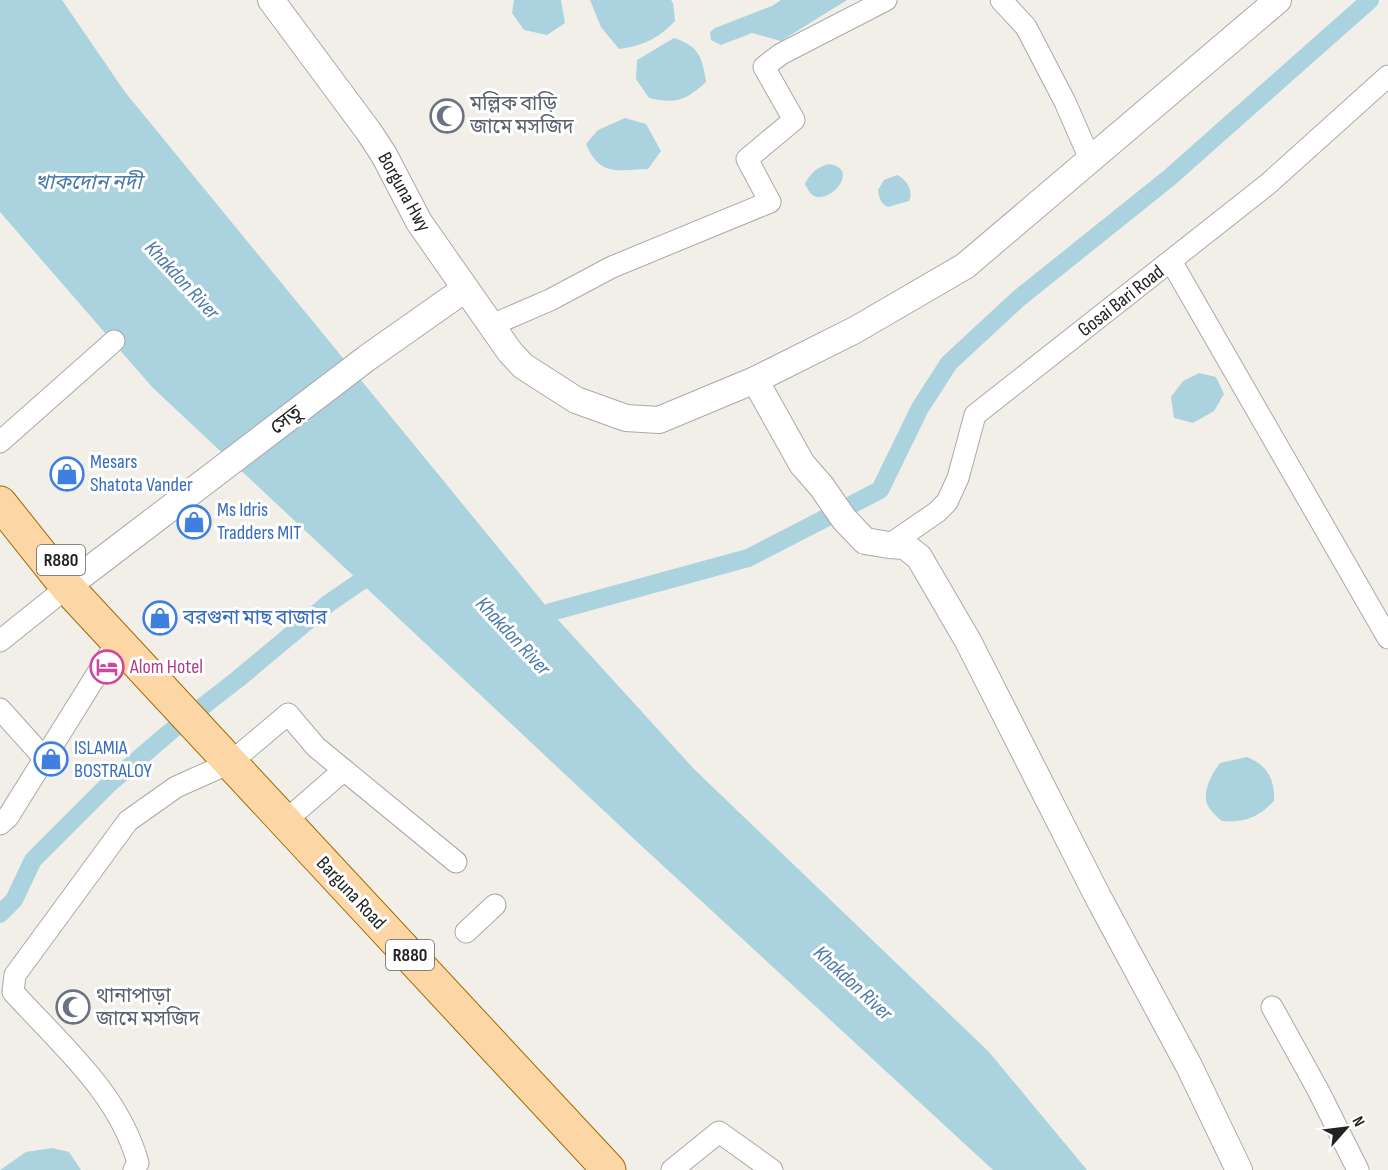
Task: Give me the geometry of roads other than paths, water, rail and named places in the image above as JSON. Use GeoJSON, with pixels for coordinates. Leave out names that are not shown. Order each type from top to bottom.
{"type":"FeatureCollection","features":[{"type":"Feature","properties":{"kind":"main road","name":"Barguna Road"},"geometry":{"type":"LineString","coordinates":[[0,482],[117,642],[609,1170]]}},
{"type":"Feature","properties":{"kind":"main road","name":"Barguna Road"},"geometry":{"type":"LineString","coordinates":[[0,503],[72,583]]}},
{"type":"Feature","properties":{"kind":"street","name":"Borguna Hwy"},"geometry":{"type":"LineString","coordinates":[[271,0],[369,132],[384,155],[419,222],[510,352],[523,366],[576,400],[626,418],[659,420],[755,380],[855,330],[965,266],[1278,0]]}},
{"type":"Feature","properties":{"kind":"street"},"geometry":{"type":"LineString","coordinates":[[492,326],[550,300],[612,267],[770,202],[747,159],[794,120],[764,67],[781,54],[886,0]]}},
{"type":"Feature","properties":{"kind":"street"},"geometry":{"type":"LineString","coordinates":[[1001,0],[1026,27],[1065,102],[1090,159]]}},
{"type":"Feature","properties":{"kind":"street","name":"Gosai Bari Road"},"geometry":{"type":"LineString","coordinates":[[889,545],[937,512],[947,502],[958,478],[975,416],[1268,184],[1388,76]]}},
{"type":"Feature","properties":{"kind":"street"},"geometry":{"type":"LineString","coordinates":[[1172,261],[1388,638]]}},
{"type":"Feature","properties":{"kind":"street","name":"সেতু"},"geometry":{"type":"LineString","coordinates":[[72,583],[367,358],[465,289]]}},
{"type":"Feature","properties":{"kind":"street"},"geometry":{"type":"LineString","coordinates":[[0,442],[114,340]]}},
{"type":"Feature","properties":{"kind":"street"},"geometry":{"type":"LineString","coordinates":[[755,380],[802,464],[822,487],[844,519],[865,540],[904,546],[919,556],[968,641],[1098,897],[1189,1066],[1239,1170]]}},
{"type":"Feature","properties":{"kind":"street"},"geometry":{"type":"LineString","coordinates":[[0,641],[72,583]]}},
{"type":"Feature","properties":{"kind":"street"},"geometry":{"type":"LineString","coordinates":[[0,824],[8,817],[117,642]]}},
{"type":"Feature","properties":{"kind":"street"},"geometry":{"type":"LineString","coordinates":[[0,709],[45,759]]}},
{"type":"Feature","properties":{"kind":"street"},"geometry":{"type":"LineString","coordinates":[[134,1170],[138,1163],[132,1140],[118,1113],[98,1084],[13,992],[7,969],[44,933],[128,821],[220,752],[288,714],[316,747],[456,862]]}},
{"type":"Feature","properties":{"kind":"street"},"geometry":{"type":"LineString","coordinates":[[284,822],[344,770]]}},
{"type":"Feature","properties":{"kind":"street"},"geometry":{"type":"LineString","coordinates":[[466,933],[495,905]]}},
{"type":"Feature","properties":{"kind":"street"},"geometry":{"type":"LineString","coordinates":[[1272,1007],[1318,1090],[1358,1170]]}},
{"type":"Feature","properties":{"kind":"street"},"geometry":{"type":"LineString","coordinates":[[672,1170],[718,1132],[772,1170]]}},
{"type":"Feature","properties":{"kind":"water","name":"খাকদোন নদী"},"geometry":{"type":"Polygon","coordinates":[[[0,0],[62,0],[125,92],[551,612],[694,769],[989,1052],[1087,1170],[993,1170],[634,839],[152,387],[0,212],[0,0]]]}},
{"type":"Feature","properties":{"kind":"water"},"geometry":{"type":"Polygon","coordinates":[[[514,0],[561,0],[565,23],[547,35],[524,30],[512,13],[514,0]]]}},
{"type":"Feature","properties":{"kind":"water"},"geometry":{"type":"Polygon","coordinates":[[[590,0],[671,0],[675,21],[650,40],[619,49],[601,27],[590,0]]]}},
{"type":"Feature","properties":{"kind":"water"},"geometry":{"type":"Polygon","coordinates":[[[781,0],[847,0],[781,41],[752,33],[721,45],[711,40],[710,32],[715,28],[772,6],[781,0]]]}},
{"type":"Feature","properties":{"kind":"water"},"geometry":{"type":"Polygon","coordinates":[[[674,38],[689,45],[698,54],[706,82],[686,97],[673,101],[649,98],[636,79],[637,60],[674,38]]]}},
{"type":"Feature","properties":{"kind":"water"},"geometry":{"type":"Polygon","coordinates":[[[625,118],[646,124],[661,151],[648,169],[618,170],[604,167],[591,155],[586,144],[598,130],[625,118]]]}},
{"type":"Feature","properties":{"kind":"water"},"geometry":{"type":"Polygon","coordinates":[[[829,164],[838,167],[842,172],[843,178],[840,185],[828,195],[814,196],[805,184],[814,171],[829,164]]]}},
{"type":"Feature","properties":{"kind":"water"},"geometry":{"type":"Polygon","coordinates":[[[897,175],[908,186],[909,201],[888,207],[880,200],[878,190],[884,180],[897,175]]]}},
{"type":"Feature","properties":{"kind":"water"},"geometry":{"type":"Polygon","coordinates":[[[1199,373],[1216,377],[1224,394],[1214,411],[1193,423],[1174,418],[1171,397],[1183,381],[1199,373]]]}},
{"type":"Feature","properties":{"kind":"water"},"geometry":{"type":"Polygon","coordinates":[[[1247,757],[1265,769],[1273,786],[1274,801],[1262,812],[1250,818],[1222,821],[1214,814],[1206,801],[1208,783],[1220,763],[1247,757]]]}},
{"type":"Feature","properties":{"kind":"water"},"geometry":{"type":"Polygon","coordinates":[[[52,1148],[69,1152],[81,1170],[0,1170],[26,1152],[52,1148]]]}},
{"type":"Feature","properties":{"kind":"waterway"},"geometry":{"type":"LineString","coordinates":[[551,612],[748,558],[880,490],[920,408],[949,363],[1018,299],[1169,178],[1370,0]]}},
{"type":"Feature","properties":{"kind":"waterway"},"geometry":{"type":"LineString","coordinates":[[0,914],[14,900],[33,860],[109,784],[329,603],[379,569]]}},
{"type":"Feature","properties":{"kind":"place","name":"মল্লিক বাড়ি জামে মসজিদ"},"geometry":{"type":"Point","coordinates":[447,116]}},
{"type":"Feature","properties":{"kind":"place","name":"Mesars Shatota Vander"},"geometry":{"type":"Point","coordinates":[67,474]}},
{"type":"Feature","properties":{"kind":"place","name":"Ms Idris Tradders MIT"},"geometry":{"type":"Point","coordinates":[194,522]}},
{"type":"Feature","properties":{"kind":"place","name":"বরগুনা মাছ বাজার"},"geometry":{"type":"Point","coordinates":[160,618]}},
{"type":"Feature","properties":{"kind":"place","name":"Alom Hotel"},"geometry":{"type":"Point","coordinates":[107,667]}},
{"type":"Feature","properties":{"kind":"place","name":"ISLAMIA BOSTRALOY"},"geometry":{"type":"Point","coordinates":[51,759]}},
{"type":"Feature","properties":{"kind":"place","name":"থানাপাড়া জামে মসজিদ"},"geometry":{"type":"Point","coordinates":[73,1007]}},
{"type":"Feature","properties":{"kind":"water label","name":"Khakdon River"},"geometry":{"type":"Point","coordinates":[182,280]}},
{"type":"Feature","properties":{"kind":"water label","name":"Khakdon River"},"geometry":{"type":"Point","coordinates":[513,636]}},
{"type":"Feature","properties":{"kind":"water label","name":"Khakdon River"},"geometry":{"type":"Point","coordinates":[853,983]}}]}
